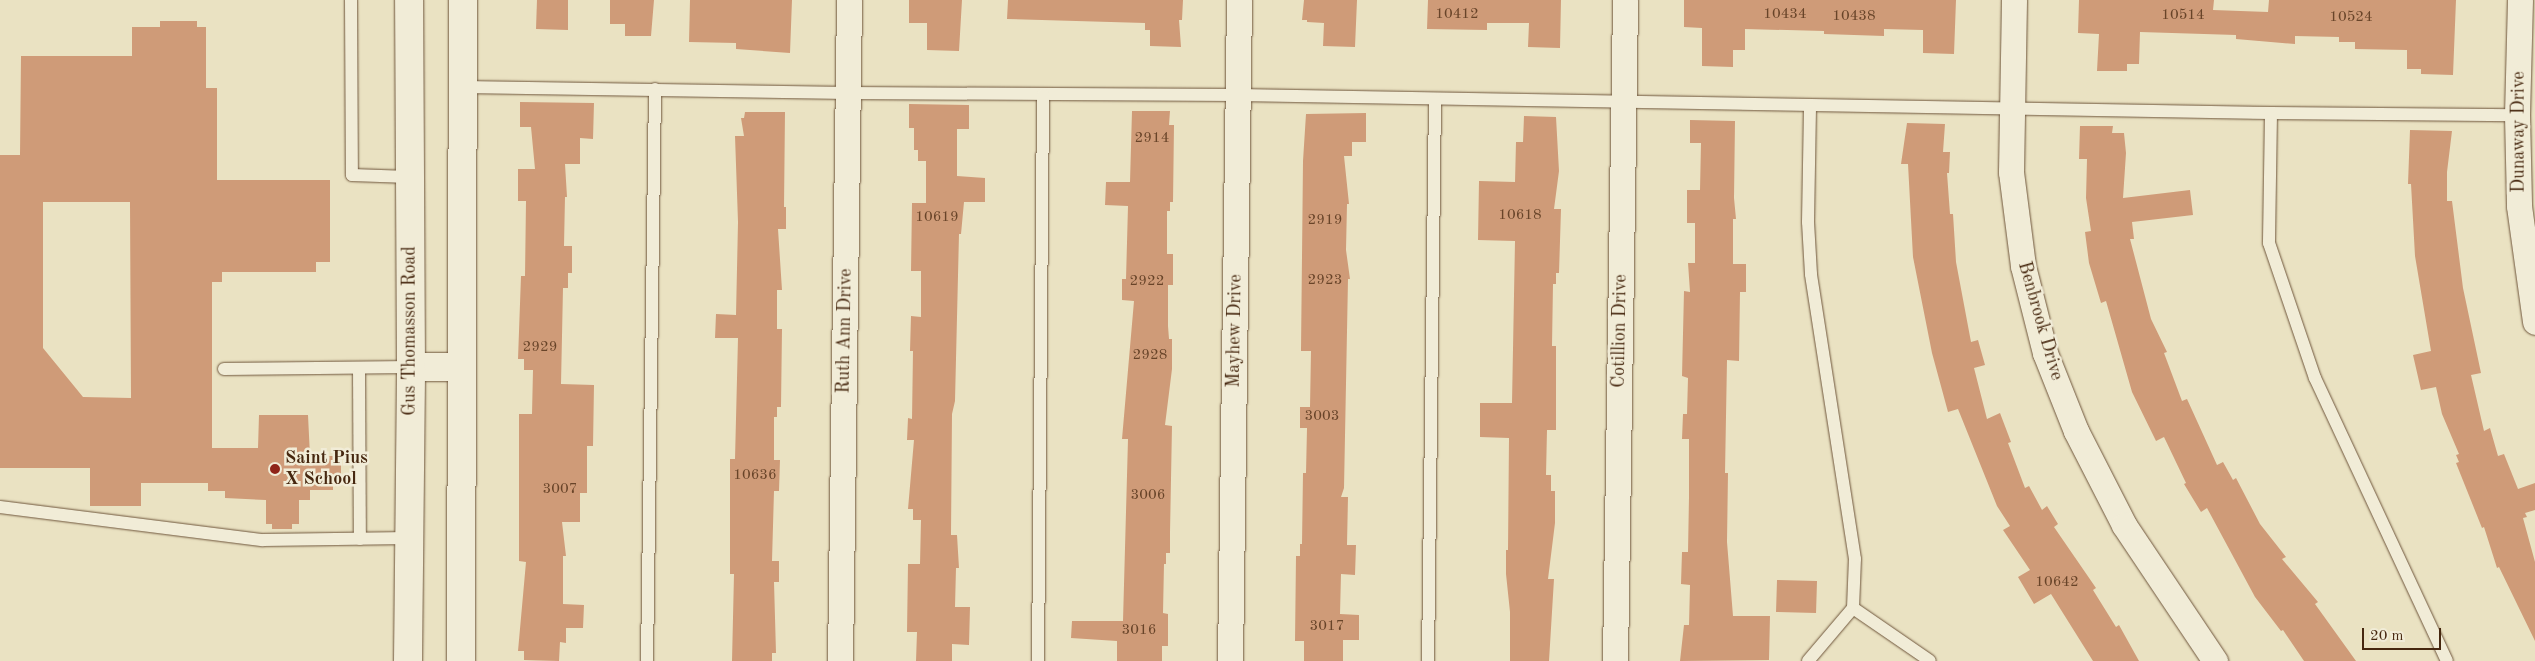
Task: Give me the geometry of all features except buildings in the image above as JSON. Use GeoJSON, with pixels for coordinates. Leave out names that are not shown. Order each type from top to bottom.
{"type":"FeatureCollection","features":[{"type":"Feature","properties":{"kind":"main road","name":"Gus Thomasson Road"},"geometry":{"type":"LineString","coordinates":[[408,661],[411,367],[409,0]]}},
{"type":"Feature","properties":{"kind":"main road"},"geometry":{"type":"LineString","coordinates":[[461,661],[463,0]]}},
{"type":"Feature","properties":{"kind":"main road"},"geometry":{"type":"LineString","coordinates":[[411,367],[462,367]]}},
{"type":"Feature","properties":{"kind":"street","name":"Ruth Ann Drive"},"geometry":{"type":"LineString","coordinates":[[840,661],[849,0]]}},
{"type":"Feature","properties":{"kind":"street","name":"Mayhew Drive"},"geometry":{"type":"LineString","coordinates":[[1230,661],[1239,0]]}},
{"type":"Feature","properties":{"kind":"street","name":"Cotillion Drive"},"geometry":{"type":"LineString","coordinates":[[1615,661],[1624,0]]}},
{"type":"Feature","properties":{"kind":"street","name":"Benbrook Drive"},"geometry":{"type":"LineString","coordinates":[[2014,0],[2011,172],[2023,266],[2045,353],[2076,431],[2124,525],[2215,661]]}},
{"type":"Feature","properties":{"kind":"street","name":"Dunaway Drive"},"geometry":{"type":"LineString","coordinates":[[2520,0],[2517,115],[2519,206],[2535,322]]}},
{"type":"Feature","properties":{"kind":"lane"},"geometry":{"type":"LineString","coordinates":[[351,0],[352,175],[409,177]]}},
{"type":"Feature","properties":{"kind":"lane"},"geometry":{"type":"LineString","coordinates":[[463,86],[848,93],[1238,95],[2271,114],[2517,115]]}},
{"type":"Feature","properties":{"kind":"lane"},"geometry":{"type":"LineString","coordinates":[[647,661],[655,90]]}},
{"type":"Feature","properties":{"kind":"lane"},"geometry":{"type":"LineString","coordinates":[[1038,661],[1043,95]]}},
{"type":"Feature","properties":{"kind":"lane"},"geometry":{"type":"LineString","coordinates":[[1428,661],[1435,99]]}},
{"type":"Feature","properties":{"kind":"lane"},"geometry":{"type":"LineString","coordinates":[[1808,661],[1853,608],[1855,559],[1852,529],[1811,274],[1808,222],[1810,106]]}},
{"type":"Feature","properties":{"kind":"lane"},"geometry":{"type":"LineString","coordinates":[[2271,114],[2269,243],[2315,378],[2446,661]]}},
{"type":"Feature","properties":{"kind":"lane"},"geometry":{"type":"LineString","coordinates":[[224,369],[411,367]]}},
{"type":"Feature","properties":{"kind":"lane"},"geometry":{"type":"LineString","coordinates":[[359,368],[360,539]]}},
{"type":"Feature","properties":{"kind":"lane"},"geometry":{"type":"LineString","coordinates":[[0,507],[263,540],[409,538]]}},
{"type":"Feature","properties":{"kind":"lane"},"geometry":{"type":"LineString","coordinates":[[1853,608],[1930,661]]}},
{"type":"Feature","properties":{"kind":"place","name":"Saint Pius X School"},"geometry":{"type":"Point","coordinates":[275,469]}}]}
